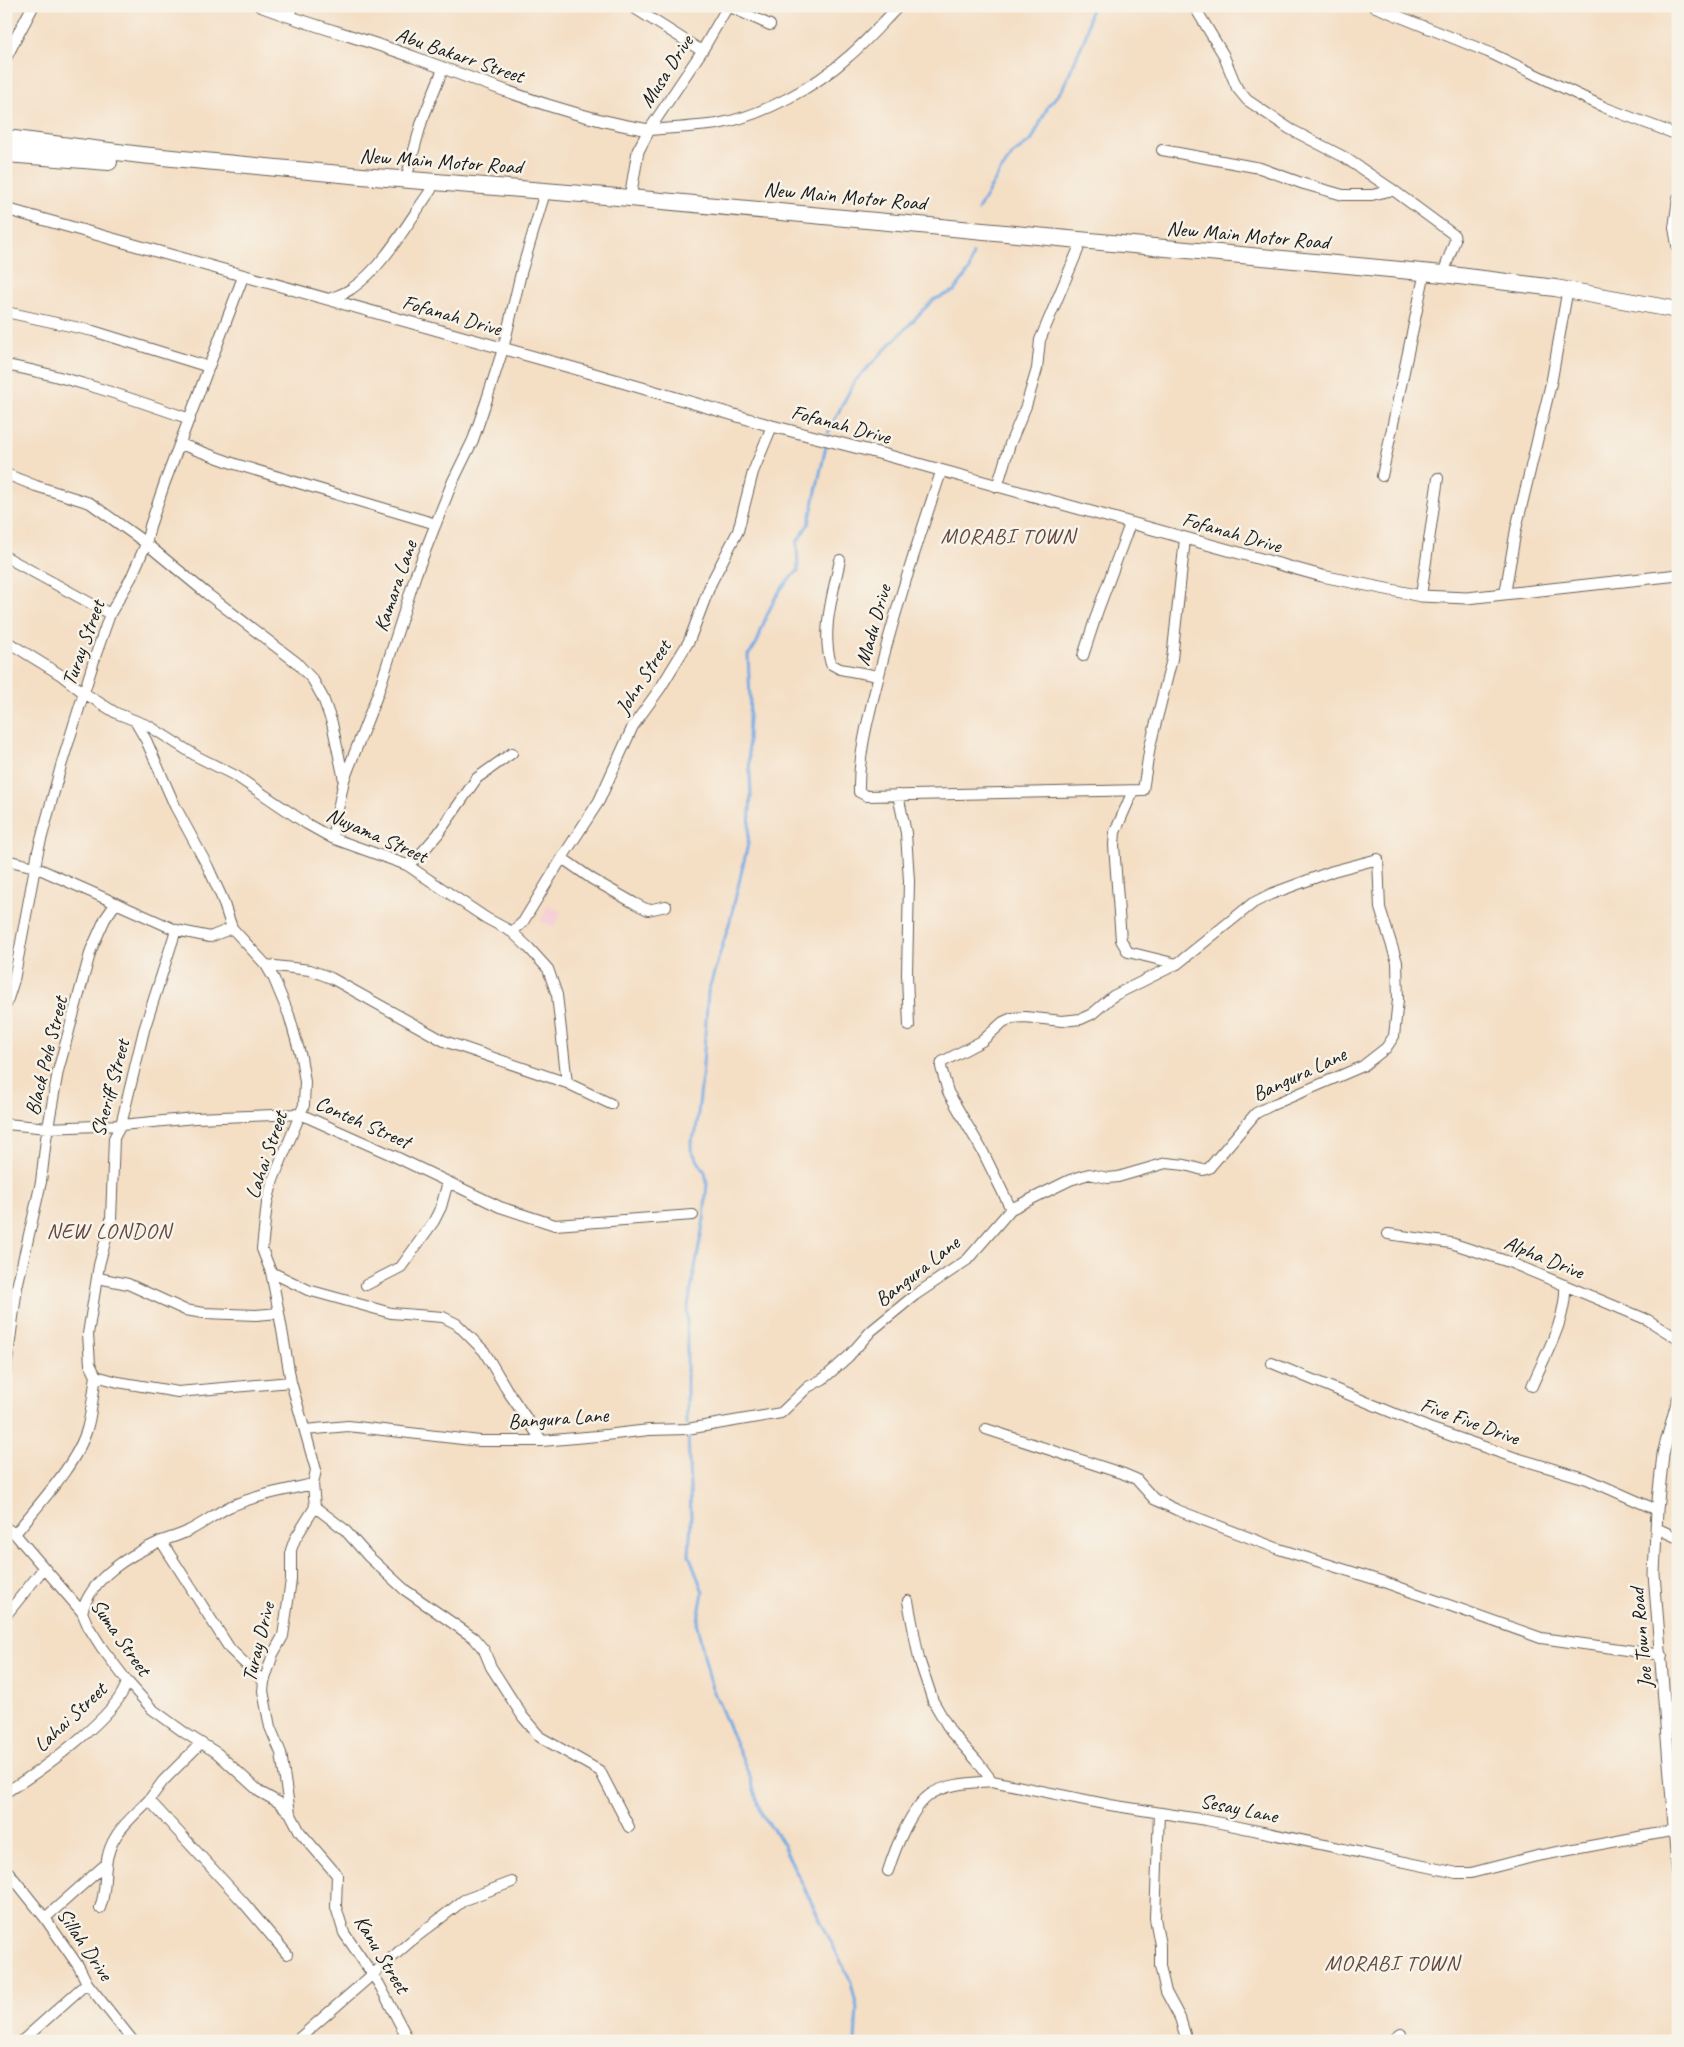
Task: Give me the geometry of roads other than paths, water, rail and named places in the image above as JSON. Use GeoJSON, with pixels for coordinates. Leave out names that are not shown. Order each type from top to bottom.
{"type":"FeatureCollection","features":[{"type":"Feature","properties":{"kind":"highway","name":"New Main Motor Road"},"geometry":{"type":"LineString","coordinates":[[6,138],[150,156],[630,198],[1443,274],[1555,288],[1678,310]]}},
{"type":"Feature","properties":{"kind":"highway","name":"New Main Motor Road"},"geometry":{"type":"LineString","coordinates":[[6,154],[543,199],[1423,281],[1566,299],[1678,319]]}},
{"type":"Feature","properties":{"kind":"street"},"geometry":{"type":"LineString","coordinates":[[6,57],[33,6]]}},
{"type":"Feature","properties":{"kind":"street","name":"Abu Bakarr Street"},"geometry":{"type":"LineString","coordinates":[[260,6],[290,11],[501,90],[580,115],[649,130]]}},
{"type":"Feature","properties":{"kind":"street"},"geometry":{"type":"LineString","coordinates":[[631,6],[702,51]]}},
{"type":"Feature","properties":{"kind":"street"},"geometry":{"type":"LineString","coordinates":[[728,6],[770,25]]}},
{"type":"Feature","properties":{"kind":"street","name":"Musa Drive"},"geometry":{"type":"LineString","coordinates":[[649,130],[702,51],[728,6]]}},
{"type":"Feature","properties":{"kind":"street"},"geometry":{"type":"LineString","coordinates":[[630,198],[638,151],[649,130],[719,123],[750,114],[784,100],[816,82],[848,58],[899,6]]}},
{"type":"Feature","properties":{"kind":"street"},"geometry":{"type":"LineString","coordinates":[[1194,6],[1223,54],[1237,88],[1247,100],[1282,124],[1344,157],[1393,190],[1456,237],[1443,274]]}},
{"type":"Feature","properties":{"kind":"street"},"geometry":{"type":"LineString","coordinates":[[1373,6],[1488,52],[1606,108],[1678,135]]}},
{"type":"Feature","properties":{"kind":"street"},"geometry":{"type":"LineString","coordinates":[[406,179],[422,121],[443,68]]}},
{"type":"Feature","properties":{"kind":"street"},"geometry":{"type":"LineString","coordinates":[[1162,150],[1260,168],[1304,184],[1344,195],[1372,195],[1393,190]]}},
{"type":"Feature","properties":{"kind":"street"},"geometry":{"type":"LineString","coordinates":[[330,300],[350,290],[372,270],[394,244],[431,190]]}},
{"type":"Feature","properties":{"kind":"street"},"geometry":{"type":"LineString","coordinates":[[1678,198],[1674,228],[1678,250]]}},
{"type":"Feature","properties":{"kind":"street","name":"Kamara Lane"},"geometry":{"type":"LineString","coordinates":[[332,838],[344,780],[378,693],[416,574],[458,469],[473,440],[503,349],[521,273],[543,199]]}},
{"type":"Feature","properties":{"kind":"street","name":"Fofanah Drive"},"geometry":{"type":"LineString","coordinates":[[6,209],[772,426],[886,455],[941,472],[1322,576],[1421,596],[1467,598],[1678,575]]}},
{"type":"Feature","properties":{"kind":"street"},"geometry":{"type":"LineString","coordinates":[[997,487],[1037,369],[1040,340],[1078,250]]}},
{"type":"Feature","properties":{"kind":"street","name":"Turay Street"},"geometry":{"type":"LineString","coordinates":[[6,1005],[14,980],[35,867],[54,791],[84,693],[110,614],[131,578],[146,544],[150,526],[243,277]]}},
{"type":"Feature","properties":{"kind":"street"},"geometry":{"type":"LineString","coordinates":[[1382,476],[1423,281]]}},
{"type":"Feature","properties":{"kind":"street"},"geometry":{"type":"LineString","coordinates":[[1505,594],[1516,529],[1552,379],[1566,299]]}},
{"type":"Feature","properties":{"kind":"street"},"geometry":{"type":"LineString","coordinates":[[6,312],[93,331],[209,366]]}},
{"type":"Feature","properties":{"kind":"street"},"geometry":{"type":"LineString","coordinates":[[6,365],[79,382],[190,419]]}},
{"type":"Feature","properties":{"kind":"street","name":"John Street"},"geometry":{"type":"LineString","coordinates":[[512,932],[524,922],[599,801],[609,784],[617,757],[633,726],[661,686],[689,640],[711,583],[738,530],[753,472],[772,426]]}},
{"type":"Feature","properties":{"kind":"street"},"geometry":{"type":"LineString","coordinates":[[180,444],[235,464],[436,524]]}},
{"type":"Feature","properties":{"kind":"street","name":"Madu Drive"},"geometry":{"type":"LineString","coordinates":[[898,795],[867,796],[859,792],[859,778],[867,721],[893,618],[941,472]]}},
{"type":"Feature","properties":{"kind":"street"},"geometry":{"type":"LineString","coordinates":[[6,474],[36,486],[90,503],[146,544],[296,662],[313,680],[323,698],[332,723],[344,780]]}},
{"type":"Feature","properties":{"kind":"street"},"geometry":{"type":"LineString","coordinates":[[1421,596],[1438,478]]}},
{"type":"Feature","properties":{"kind":"street"},"geometry":{"type":"LineString","coordinates":[[1084,656],[1098,610],[1130,524]]}},
{"type":"Feature","properties":{"kind":"street"},"geometry":{"type":"LineString","coordinates":[[909,1026],[907,974],[909,881],[906,833],[898,795],[1143,790],[1150,746],[1172,659],[1185,539]]}},
{"type":"Feature","properties":{"kind":"street"},"geometry":{"type":"LineString","coordinates":[[6,557],[110,614]]}},
{"type":"Feature","properties":{"kind":"street"},"geometry":{"type":"LineString","coordinates":[[840,560],[829,611],[827,651],[831,664],[840,669],[878,676]]}},
{"type":"Feature","properties":{"kind":"street","name":"Nuyama Street"},"geometry":{"type":"LineString","coordinates":[[6,641],[61,675],[84,693],[116,713],[149,726],[198,757],[236,776],[307,824],[332,838],[407,865],[486,918],[512,932],[530,948],[548,969],[557,995],[567,1083]]}},
{"type":"Feature","properties":{"kind":"street","name":"Lahai Street"},"geometry":{"type":"LineString","coordinates":[[135,721],[212,875],[232,928],[266,965],[274,979],[289,1016],[306,1082],[304,1105],[273,1180],[267,1203],[262,1249],[271,1272],[291,1382],[316,1470],[313,1484]]}},
{"type":"Feature","properties":{"kind":"street"},"geometry":{"type":"LineString","coordinates":[[407,865],[418,858],[438,834],[477,778],[512,753]]}},
{"type":"Feature","properties":{"kind":"street"},"geometry":{"type":"LineString","coordinates":[[1133,791],[1115,832],[1114,845],[1121,940],[1128,952],[1177,964]]}},
{"type":"Feature","properties":{"kind":"street"},"geometry":{"type":"LineString","coordinates":[[562,858],[592,879],[648,910],[666,906]]}},
{"type":"Feature","properties":{"kind":"street","name":"Bangura Lane"},"geometry":{"type":"LineString","coordinates":[[305,1430],[348,1426],[480,1441],[542,1441],[649,1430],[686,1429],[781,1414],[808,1387],[823,1379],[848,1357],[871,1331],[908,1300],[967,1260],[1012,1209],[1070,1180],[1090,1174],[1108,1178],[1118,1177],[1166,1163],[1185,1165],[1203,1170],[1210,1168],[1256,1114],[1272,1105],[1363,1066],[1386,1048],[1394,1036],[1398,1000],[1397,962],[1380,908],[1378,859],[1333,871],[1259,900],[1177,964]]}},
{"type":"Feature","properties":{"kind":"street"},"geometry":{"type":"LineString","coordinates":[[6,860],[35,867],[176,930],[210,937],[232,928]]}},
{"type":"Feature","properties":{"kind":"street","name":"Black Pole Street"},"geometry":{"type":"LineString","coordinates":[[6,1370],[17,1287],[41,1182],[58,1071],[91,950],[105,919],[116,903]]}},
{"type":"Feature","properties":{"kind":"street","name":"Sheriff Street"},"geometry":{"type":"LineString","coordinates":[[96,1376],[90,1364],[88,1334],[92,1298],[111,1220],[114,1138],[121,1125],[144,1030],[176,930]]}},
{"type":"Feature","properties":{"kind":"street"},"geometry":{"type":"LineString","coordinates":[[1012,1209],[983,1152],[948,1092],[941,1067],[942,1062],[982,1041],[1003,1022],[1012,1018],[1025,1017],[1062,1021],[1081,1019],[1092,1014],[1113,996],[1177,964]]}},
{"type":"Feature","properties":{"kind":"street"},"geometry":{"type":"LineString","coordinates":[[266,965],[310,970],[331,978],[444,1040],[567,1083],[610,1104]]}},
{"type":"Feature","properties":{"kind":"street","name":"Conteh Street"},"geometry":{"type":"LineString","coordinates":[[6,1124],[48,1128],[121,1125],[195,1118],[300,1114],[500,1207],[555,1225],[692,1215]]}},
{"type":"Feature","properties":{"kind":"street"},"geometry":{"type":"LineString","coordinates":[[366,1285],[401,1267],[434,1221],[441,1207],[448,1182]]}},
{"type":"Feature","properties":{"kind":"street","name":"Alpha Drive"},"geometry":{"type":"LineString","coordinates":[[1388,1234],[1451,1243],[1509,1262],[1648,1320],[1678,1339]]}},
{"type":"Feature","properties":{"kind":"street"},"geometry":{"type":"LineString","coordinates":[[271,1272],[308,1290],[391,1313],[443,1317],[457,1324],[484,1351],[506,1390],[542,1441]]}},
{"type":"Feature","properties":{"kind":"street"},"geometry":{"type":"LineString","coordinates":[[98,1278],[128,1284],[185,1310],[204,1313],[256,1315],[279,1313]]}},
{"type":"Feature","properties":{"kind":"street"},"geometry":{"type":"LineString","coordinates":[[1532,1386],[1555,1333],[1566,1296],[1565,1285]]}},
{"type":"Feature","properties":{"kind":"street","name":"Five Five Drive"},"geometry":{"type":"LineString","coordinates":[[1272,1364],[1432,1429],[1513,1457],[1587,1479],[1657,1510]]}},
{"type":"Feature","properties":{"kind":"street"},"geometry":{"type":"LineString","coordinates":[[15,1534],[64,1470],[78,1448],[87,1430],[96,1376],[118,1382],[178,1392],[291,1382]]}},
{"type":"Feature","properties":{"kind":"street","name":"Joe Town Road"},"geometry":{"type":"LineString","coordinates":[[1678,1399],[1663,1454],[1657,1510],[1654,1574],[1676,1830],[1678,1876]]}},
{"type":"Feature","properties":{"kind":"street"},"geometry":{"type":"LineString","coordinates":[[986,1430],[1124,1474],[1136,1479],[1154,1499],[1177,1510],[1279,1549],[1384,1582],[1541,1638],[1662,1655]]}},
{"type":"Feature","properties":{"kind":"street"},"geometry":{"type":"LineString","coordinates":[[82,1612],[86,1599],[108,1573],[134,1554],[188,1531],[229,1507],[256,1497],[313,1484],[315,1507],[344,1529],[368,1556],[405,1590],[474,1638],[484,1650],[491,1667],[522,1717],[540,1737],[600,1771],[629,1827]]}},
{"type":"Feature","properties":{"kind":"street","name":"Turay Drive"},"geometry":{"type":"LineString","coordinates":[[290,1813],[281,1753],[270,1727],[263,1692],[264,1682],[273,1654],[283,1636],[291,1580],[291,1550],[295,1539],[315,1507]]}},
{"type":"Feature","properties":{"kind":"street","name":"Suma Street"},"geometry":{"type":"LineString","coordinates":[[6,1528],[15,1534],[82,1612],[88,1626],[127,1681],[152,1709],[185,1734],[217,1753]]}},
{"type":"Feature","properties":{"kind":"street"},"geometry":{"type":"LineString","coordinates":[[1656,1528],[1678,1538]]}},
{"type":"Feature","properties":{"kind":"street"},"geometry":{"type":"LineString","coordinates":[[161,1541],[230,1649],[264,1682]]}},
{"type":"Feature","properties":{"kind":"street"},"geometry":{"type":"LineString","coordinates":[[6,1614],[44,1568]]}},
{"type":"Feature","properties":{"kind":"street"},"geometry":{"type":"LineString","coordinates":[[908,1601],[918,1660],[933,1701],[951,1732],[992,1780]]}},
{"type":"Feature","properties":{"kind":"street","name":"Lahai Street"},"geometry":{"type":"LineString","coordinates":[[6,1792],[55,1758],[94,1725],[119,1700],[125,1690],[127,1681]]}},
{"type":"Feature","properties":{"kind":"street"},"geometry":{"type":"LineString","coordinates":[[100,1908],[105,1892],[106,1864],[119,1828],[149,1800],[163,1781],[201,1743]]}},
{"type":"Feature","properties":{"kind":"street","name":"Kanu Street"},"geometry":{"type":"LineString","coordinates":[[217,1753],[242,1778],[290,1813],[300,1832],[337,1875],[336,1907],[344,1934],[379,1984],[409,2041]]}},
{"type":"Feature","properties":{"kind":"street","name":"Sesay Lane"},"geometry":{"type":"LineString","coordinates":[[888,1871],[898,1842],[918,1808],[931,1794],[958,1784],[992,1780],[1062,1796],[1159,1814],[1206,1820],[1457,1873],[1471,1873],[1537,1856],[1676,1830]]}},
{"type":"Feature","properties":{"kind":"street"},"geometry":{"type":"LineString","coordinates":[[149,1800],[243,1902],[287,1954]]}},
{"type":"Feature","properties":{"kind":"street"},"geometry":{"type":"LineString","coordinates":[[1159,1814],[1156,1918],[1160,1945],[1160,1966],[1166,1992],[1180,2018],[1187,2041]]}},
{"type":"Feature","properties":{"kind":"street"},"geometry":{"type":"LineString","coordinates":[[45,1918],[106,1864]]}},
{"type":"Feature","properties":{"kind":"street","name":"Sillah Drive"},"geometry":{"type":"LineString","coordinates":[[6,1868],[45,1918],[79,1967],[87,1983],[132,2040]]}},
{"type":"Feature","properties":{"kind":"street"},"geometry":{"type":"LineString","coordinates":[[296,2041],[411,1941],[464,1900],[512,1882]]}},
{"type":"Feature","properties":{"kind":"street"},"geometry":{"type":"LineString","coordinates":[[22,2041],[87,1983]]}},
{"type":"Feature","properties":{"kind":"street"},"geometry":{"type":"LineString","coordinates":[[1392,2041],[1401,2034]]}},
{"type":"Feature","properties":{"kind":"waterway"},"geometry":{"type":"LineString","coordinates":[[978,210],[998,175],[1013,154],[1032,140],[1048,106],[1062,90],[1086,35],[1091,6]]}},
{"type":"Feature","properties":{"kind":"waterway"},"geometry":{"type":"LineString","coordinates":[[828,433],[854,382],[933,300],[954,291],[969,271],[973,254]]}},
{"type":"Feature","properties":{"kind":"waterway"},"geometry":{"type":"LineString","coordinates":[[687,1424],[687,1312],[704,1219],[707,1183],[705,1172],[691,1150],[691,1141],[696,1132],[708,992],[730,921],[748,844],[751,794],[748,738],[750,699],[748,655],[757,642],[775,599],[787,581],[798,571],[797,542],[809,523],[826,446]]}},
{"type":"Feature","properties":{"kind":"waterway"},"geometry":{"type":"LineString","coordinates":[[688,1433],[691,1517],[689,1555],[703,1592],[697,1625],[711,1685],[750,1777],[762,1816],[778,1835],[851,1982],[857,2008],[855,2041]]}},
{"type":"Feature","properties":{"kind":"district","name":"MORABI TOWN"},"geometry":{"type":"Point","coordinates":[1008,536]}},
{"type":"Feature","properties":{"kind":"district","name":"NEW LONDON"},"geometry":{"type":"Point","coordinates":[109,1231]}},
{"type":"Feature","properties":{"kind":"district","name":"MORABI TOWN"},"geometry":{"type":"Point","coordinates":[1392,1963]}}]}
